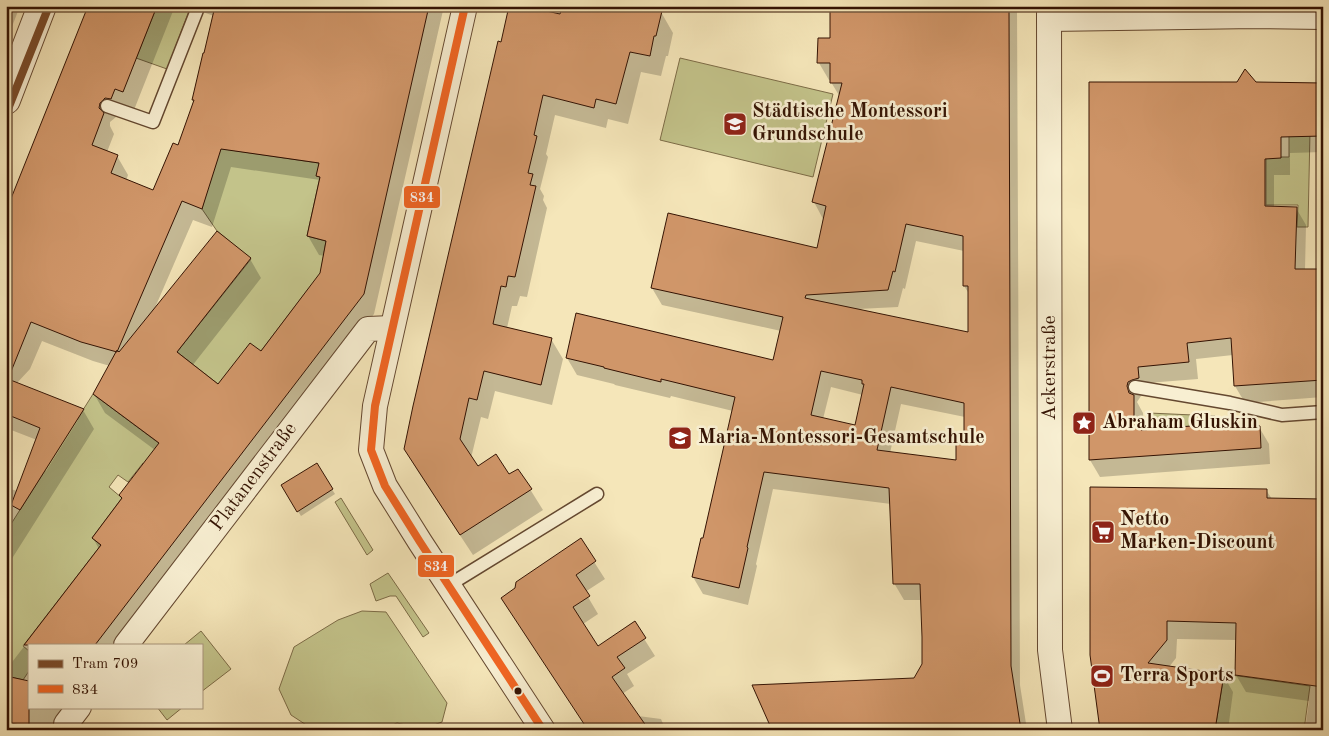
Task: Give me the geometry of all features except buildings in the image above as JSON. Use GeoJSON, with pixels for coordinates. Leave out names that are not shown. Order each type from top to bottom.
{"type":"FeatureCollection","features":[{"type":"Feature","properties":{"kind":"street"},"geometry":{"type":"LineString","coordinates":[[6,100],[42,6]]}},
{"type":"Feature","properties":{"kind":"street"},"geometry":{"type":"LineString","coordinates":[[465,6],[375,406],[371,450],[385,486],[543,730]]}},
{"type":"Feature","properties":{"kind":"street"},"geometry":{"type":"LineString","coordinates":[[1049,13],[1323,17]]}},
{"type":"Feature","properties":{"kind":"street","name":"Ackerstraße"},"geometry":{"type":"LineString","coordinates":[[1049,13],[1050,650],[1060,730]]}},
{"type":"Feature","properties":{"kind":"street","name":"Platanenstraße"},"geometry":{"type":"LineString","coordinates":[[127,644],[368,329],[392,328]]}},
{"type":"Feature","properties":{"kind":"street"},"geometry":{"type":"LineString","coordinates":[[66,730],[66,724],[78,708]]}},
{"type":"Feature","properties":{"kind":"lane"},"geometry":{"type":"LineString","coordinates":[[107,106],[153,122],[197,10]]}},
{"type":"Feature","properties":{"kind":"lane"},"geometry":{"type":"LineString","coordinates":[[1135,387],[1230,403],[1282,415],[1323,412]]}},
{"type":"Feature","properties":{"kind":"lane"},"geometry":{"type":"LineString","coordinates":[[449,585],[597,494]]}},
{"type":"Feature","properties":{"kind":"green space"},"geometry":{"type":"Polygon","coordinates":[[[157,6],[191,6],[167,69],[136,58],[157,6]]]}},
{"type":"Feature","properties":{"kind":"green space"},"geometry":{"type":"Polygon","coordinates":[[[680,58],[833,94],[813,177],[660,140],[680,58]]]}},
{"type":"Feature","properties":{"kind":"green space"},"geometry":{"type":"Polygon","coordinates":[[[1289,131],[1310,131],[1308,227],[1297,227],[1298,205],[1266,205],[1266,157],[1289,157],[1289,131]]]}},
{"type":"Feature","properties":{"kind":"green space"},"geometry":{"type":"Polygon","coordinates":[[[217,148],[319,163],[320,177],[307,236],[326,241],[320,277],[309,288],[261,351],[218,384],[177,352],[251,259],[217,231],[202,209],[217,148]]]}},
{"type":"Feature","properties":{"kind":"green space"},"geometry":{"type":"Polygon","coordinates":[[[93,394],[168,450],[153,470],[143,463],[128,482],[118,475],[109,487],[122,498],[92,538],[101,545],[23,646],[28,650],[28,672],[23,680],[6,676],[6,532],[93,394]]]}},
{"type":"Feature","properties":{"kind":"green space"},"geometry":{"type":"Polygon","coordinates":[[[1149,413],[1215,416],[1216,424],[1149,430],[1149,413]]]}},
{"type":"Feature","properties":{"kind":"green space"},"geometry":{"type":"Polygon","coordinates":[[[341,498],[373,550],[367,555],[335,502],[341,498]]]}},
{"type":"Feature","properties":{"kind":"green space"},"geometry":{"type":"Polygon","coordinates":[[[388,573],[429,633],[423,637],[396,596],[376,601],[370,584],[388,573]]]}},
{"type":"Feature","properties":{"kind":"green space"},"geometry":{"type":"Polygon","coordinates":[[[362,611],[386,612],[447,703],[442,722],[423,729],[397,723],[382,730],[355,730],[341,727],[331,730],[314,730],[291,715],[279,689],[294,647],[338,620],[362,611]]]}},
{"type":"Feature","properties":{"kind":"green space"},"geometry":{"type":"Polygon","coordinates":[[[201,631],[231,669],[202,691],[202,644],[185,644],[201,631]]]}},
{"type":"Feature","properties":{"kind":"green space"},"geometry":{"type":"Polygon","coordinates":[[[1224,674],[1310,686],[1304,730],[1215,730],[1224,674]]]}},
{"type":"Feature","properties":{"kind":"green space"},"geometry":{"type":"Polygon","coordinates":[[[158,708],[182,708],[167,720],[158,708]]]}},
{"type":"Feature","properties":{"kind":"tram line","name":"709"},"geometry":{"type":"LineString","coordinates":[[6,114],[49,6]]}},
{"type":"Feature","properties":{"kind":"transit line","name":"834"},"geometry":{"type":"LineString","coordinates":[[465,6],[375,406],[371,450],[385,486],[543,730]]}},
{"type":"Feature","properties":{"kind":"place","name":"Städtische Montessori Grundschule"},"geometry":{"type":"Point","coordinates":[735,124]}},
{"type":"Feature","properties":{"kind":"place","name":"Abraham Gluskin"},"geometry":{"type":"Point","coordinates":[1084,423]}},
{"type":"Feature","properties":{"kind":"place","name":"Maria-Montessori-Gesamtschule"},"geometry":{"type":"Point","coordinates":[680,438]}},
{"type":"Feature","properties":{"kind":"place","name":"Netto Marken-Discount"},"geometry":{"type":"Point","coordinates":[1103,532]}},
{"type":"Feature","properties":{"kind":"place","name":"Terra Sports"},"geometry":{"type":"Point","coordinates":[1102,676]}}]}
